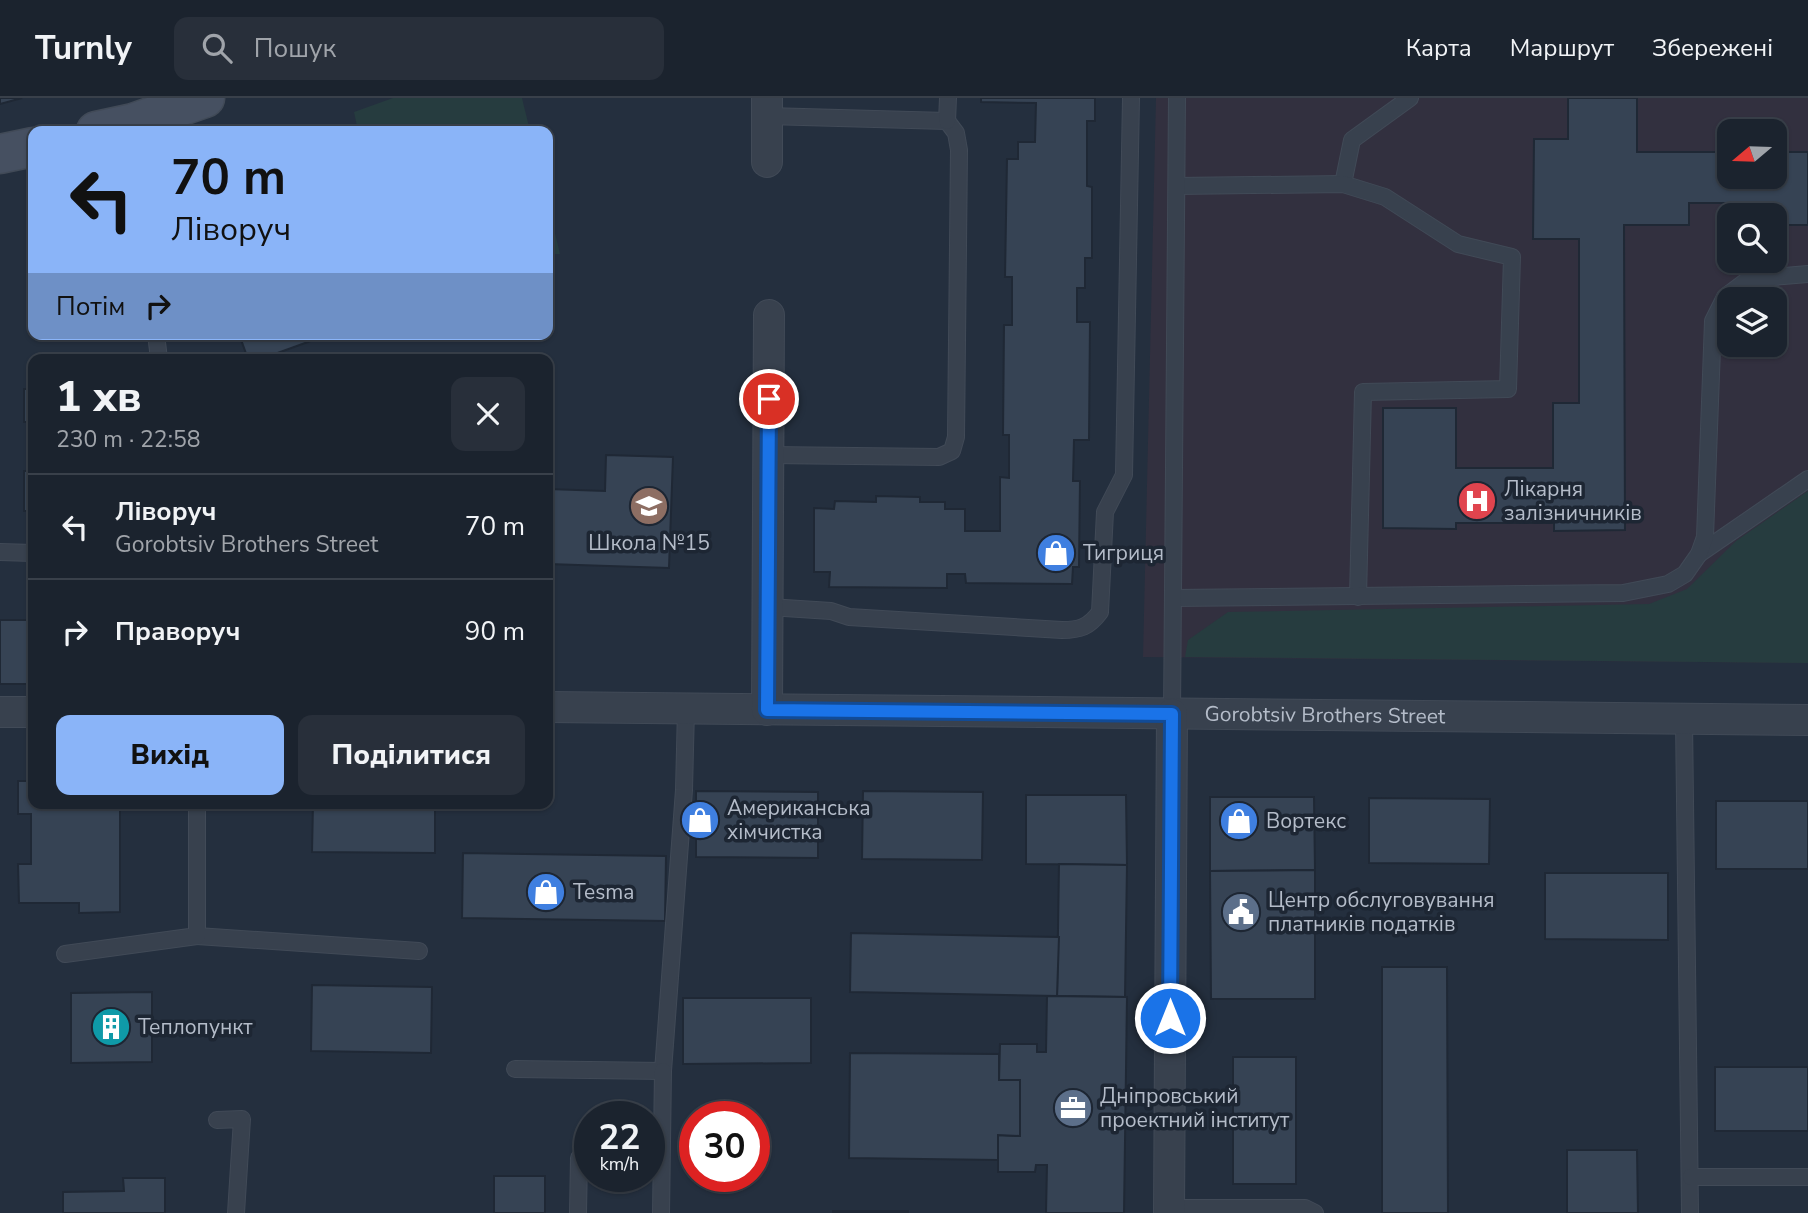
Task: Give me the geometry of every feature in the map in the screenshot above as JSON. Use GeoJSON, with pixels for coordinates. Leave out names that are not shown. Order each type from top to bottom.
{"type":"FeatureCollection","features":[{"type":"Feature","properties":{"kind":"street"},"geometry":{"type":"LineString","coordinates":[[136,126],[205,98]]}},
{"type":"Feature","properties":{"kind":"street"},"geometry":{"type":"LineString","coordinates":[[767,107],[767,162]]}},
{"type":"Feature","properties":{"kind":"street"},"geometry":{"type":"LineString","coordinates":[[0,154],[28,148]]}},
{"type":"Feature","properties":{"kind":"street"},"geometry":{"type":"LineString","coordinates":[[767,710],[769,315]]}},
{"type":"Feature","properties":{"kind":"street","name":"Gorobtsiv Brothers Street"},"geometry":{"type":"LineString","coordinates":[[553,707],[1808,720]]}},
{"type":"Feature","properties":{"kind":"street"},"geometry":{"type":"LineString","coordinates":[[0,712],[28,712]]}},
{"type":"Feature","properties":{"kind":"street"},"geometry":{"type":"LineString","coordinates":[[1168,1210],[1172,714]]}},
{"type":"Feature","properties":{"kind":"lane"},"geometry":{"type":"LineString","coordinates":[[770,454],[939,457],[952,451],[956,437],[959,150],[956,133],[947,121],[948,98]]}},
{"type":"Feature","properties":{"kind":"lane"},"geometry":{"type":"LineString","coordinates":[[769,607],[831,611],[849,617],[1062,630],[1079,630],[1093,622],[1100,612],[1105,512],[1124,475],[1131,98]]}},
{"type":"Feature","properties":{"kind":"lane"},"geometry":{"type":"LineString","coordinates":[[1172,714],[1177,98]]}},
{"type":"Feature","properties":{"kind":"lane"},"geometry":{"type":"LineString","coordinates":[[1343,184],[1352,140],[1410,98]]}},
{"type":"Feature","properties":{"kind":"lane"},"geometry":{"type":"LineString","coordinates":[[767,107],[947,121]]}},
{"type":"Feature","properties":{"kind":"lane"},"geometry":{"type":"LineString","coordinates":[[1177,186],[1343,184],[1385,197],[1458,244],[1512,257],[1508,389],[1363,392],[1358,597]]}},
{"type":"Feature","properties":{"kind":"lane"},"geometry":{"type":"LineString","coordinates":[[1699,554],[1708,519],[1713,321],[1725,296],[1749,279],[1808,274]]}},
{"type":"Feature","properties":{"kind":"lane"},"geometry":{"type":"LineString","coordinates":[[1173,598],[1623,593],[1668,584],[1685,574],[1699,554],[1808,479]]}},
{"type":"Feature","properties":{"kind":"lane"},"geometry":{"type":"LineString","coordinates":[[0,552],[28,553]]}},
{"type":"Feature","properties":{"kind":"lane"},"geometry":{"type":"LineString","coordinates":[[661,1213],[663,1071],[684,790],[686,709]]}},
{"type":"Feature","properties":{"kind":"lane"},"geometry":{"type":"LineString","coordinates":[[1684,719],[1690,1213]]}},
{"type":"Feature","properties":{"kind":"lane"},"geometry":{"type":"LineString","coordinates":[[197,809],[197,936]]}},
{"type":"Feature","properties":{"kind":"lane"},"geometry":{"type":"LineString","coordinates":[[65,954],[197,936],[419,951]]}},
{"type":"Feature","properties":{"kind":"lane"},"geometry":{"type":"LineString","coordinates":[[515,1069],[663,1071]]}},
{"type":"Feature","properties":{"kind":"lane"},"geometry":{"type":"LineString","coordinates":[[218,1119],[242,1119],[236,1213]]}},
{"type":"Feature","properties":{"kind":"lane"},"geometry":{"type":"LineString","coordinates":[[1691,1177],[1808,1177]]}},
{"type":"Feature","properties":{"kind":"lane"},"geometry":{"type":"LineString","coordinates":[[578,1192],[578,1213]]}},
{"type":"Feature","properties":{"kind":"lane"},"geometry":{"type":"LineString","coordinates":[[1168,1210],[1305,1208],[1315,1213]]}},
{"type":"Feature","properties":{"kind":"shaded area","name":"Лікарня залізничників"},"geometry":{"type":"Polygon","coordinates":[[[1156,98],[1808,98],[1808,663],[1143,657],[1156,98]]]}},
{"type":"Feature","properties":{"kind":"green space"},"geometry":{"type":"Polygon","coordinates":[[[393,98],[522,98],[529,126],[357,126],[354,112],[393,98]]]}},
{"type":"Feature","properties":{"kind":"green space"},"geometry":{"type":"Polygon","coordinates":[[[553,225],[560,254],[553,254],[553,225]]]}},
{"type":"Feature","properties":{"kind":"green space"},"geometry":{"type":"Polygon","coordinates":[[[1808,491],[1808,663],[1185,657],[1188,640],[1228,612],[1649,604],[1687,589],[1736,541],[1808,491]]]}},
{"type":"Feature","properties":{"kind":"building"},"geometry":{"type":"Polygon","coordinates":[[[0,98],[22,98],[0,104],[0,98]]]}},
{"type":"Feature","properties":{"kind":"building"},"geometry":{"type":"Polygon","coordinates":[[[981,98],[1095,98],[1095,121],[1087,121],[1087,186],[1092,187],[1092,258],[1085,258],[1085,288],[1077,288],[1077,322],[1090,322],[1089,440],[1074,440],[1073,481],[1080,481],[1079,567],[1073,567],[1072,584],[966,583],[965,574],[947,574],[947,588],[829,587],[830,572],[814,572],[814,508],[834,509],[835,501],[876,502],[876,496],[920,497],[920,502],[945,502],[945,509],[965,509],[965,531],[1000,531],[1000,477],[1009,478],[1009,435],[1003,435],[1004,325],[1012,325],[1012,277],[1005,277],[1007,159],[1018,159],[1018,142],[1035,142],[1036,103],[981,102],[981,98]]]}},
{"type":"Feature","properties":{"kind":"building"},"geometry":{"type":"Polygon","coordinates":[[[1568,98],[1637,98],[1637,152],[1717,152],[1717,189],[1787,189],[1787,152],[1808,152],[1808,225],[1787,225],[1787,203],[1689,203],[1689,225],[1624,225],[1625,530],[1554,531],[1554,523],[1456,523],[1456,529],[1383,528],[1383,408],[1456,408],[1456,468],[1553,468],[1553,403],[1579,403],[1579,239],[1533,239],[1534,139],[1568,139],[1568,98]]]}},
{"type":"Feature","properties":{"kind":"building"},"geometry":{"type":"Polygon","coordinates":[[[241,340],[313,340],[275,354],[246,354],[241,340]]]}},
{"type":"Feature","properties":{"kind":"building"},"geometry":{"type":"Polygon","coordinates":[[[24,389],[28,389],[28,422],[24,422],[24,389]]]}},
{"type":"Feature","properties":{"kind":"building"},"geometry":{"type":"Polygon","coordinates":[[[606,455],[673,457],[669,568],[553,564],[553,489],[605,491],[606,455]]]}},
{"type":"Feature","properties":{"kind":"building"},"geometry":{"type":"Polygon","coordinates":[[[24,471],[28,471],[28,511],[24,511],[24,471]]]}},
{"type":"Feature","properties":{"kind":"building"},"geometry":{"type":"Polygon","coordinates":[[[0,620],[28,620],[28,684],[0,684],[0,620]]]}},
{"type":"Feature","properties":{"kind":"building"},"geometry":{"type":"Polygon","coordinates":[[[18,781],[28,781],[28,809],[120,809],[120,912],[79,913],[79,903],[19,903],[18,864],[31,864],[31,814],[18,814],[18,781]]]}},
{"type":"Feature","properties":{"kind":"building"},"geometry":{"type":"Polygon","coordinates":[[[696,791],[818,792],[818,858],[696,857],[696,791]]]}},
{"type":"Feature","properties":{"kind":"building"},"geometry":{"type":"Polygon","coordinates":[[[863,791],[983,792],[982,860],[862,859],[863,791]]]}},
{"type":"Feature","properties":{"kind":"building"},"geometry":{"type":"Polygon","coordinates":[[[1026,795],[1126,795],[1127,865],[1026,864],[1026,795]]]}},
{"type":"Feature","properties":{"kind":"building"},"geometry":{"type":"Polygon","coordinates":[[[1210,797],[1314,797],[1315,870],[1210,871],[1210,797]]]}},
{"type":"Feature","properties":{"kind":"building"},"geometry":{"type":"Polygon","coordinates":[[[1369,798],[1490,799],[1489,864],[1369,863],[1369,798]]]}},
{"type":"Feature","properties":{"kind":"building"},"geometry":{"type":"Polygon","coordinates":[[[1716,801],[1808,801],[1808,869],[1716,869],[1716,801]]]}},
{"type":"Feature","properties":{"kind":"building"},"geometry":{"type":"Polygon","coordinates":[[[313,809],[435,809],[435,853],[312,852],[313,809]]]}},
{"type":"Feature","properties":{"kind":"building"},"geometry":{"type":"Polygon","coordinates":[[[463,853],[666,856],[665,921],[462,918],[463,853]]]}},
{"type":"Feature","properties":{"kind":"building"},"geometry":{"type":"Polygon","coordinates":[[[1059,864],[1127,865],[1125,997],[1057,996],[1059,864]]]}},
{"type":"Feature","properties":{"kind":"building"},"geometry":{"type":"Polygon","coordinates":[[[1315,870],[1315,999],[1211,999],[1210,871],[1315,870]]]}},
{"type":"Feature","properties":{"kind":"building"},"geometry":{"type":"Polygon","coordinates":[[[1545,873],[1668,873],[1668,940],[1545,939],[1545,873]]]}},
{"type":"Feature","properties":{"kind":"building"},"geometry":{"type":"Polygon","coordinates":[[[851,933],[1059,937],[1057,996],[850,992],[851,933]]]}},
{"type":"Feature","properties":{"kind":"building"},"geometry":{"type":"Polygon","coordinates":[[[1382,967],[1447,967],[1448,1213],[1382,1213],[1382,967]]]}},
{"type":"Feature","properties":{"kind":"building"},"geometry":{"type":"Polygon","coordinates":[[[312,985],[432,987],[431,1053],[311,1051],[312,985]]]}},
{"type":"Feature","properties":{"kind":"building","name":"Теплопункт"},"geometry":{"type":"Polygon","coordinates":[[[152,992],[152,1062],[71,1063],[71,993],[152,992]]]}},
{"type":"Feature","properties":{"kind":"building","name":"Дніпровський проектний інститут"},"geometry":{"type":"Polygon","coordinates":[[[1047,996],[1127,997],[1124,1213],[1046,1213],[1047,1165],[1036,1165],[1035,1172],[998,1172],[998,1135],[1020,1136],[1020,1080],[999,1080],[1000,1044],[1037,1044],[1037,1052],[1046,1052],[1047,996]]]}},
{"type":"Feature","properties":{"kind":"building"},"geometry":{"type":"Polygon","coordinates":[[[683,998],[811,998],[811,1063],[683,1064],[683,998]]]}},
{"type":"Feature","properties":{"kind":"building"},"geometry":{"type":"Polygon","coordinates":[[[850,1053],[999,1054],[999,1080],[1020,1080],[1020,1136],[998,1135],[998,1160],[849,1158],[850,1053]]]}},
{"type":"Feature","properties":{"kind":"building"},"geometry":{"type":"Polygon","coordinates":[[[1233,1057],[1296,1057],[1296,1184],[1233,1184],[1233,1057]]]}},
{"type":"Feature","properties":{"kind":"building"},"geometry":{"type":"Polygon","coordinates":[[[1715,1067],[1808,1067],[1808,1131],[1715,1131],[1715,1067]]]}},
{"type":"Feature","properties":{"kind":"building"},"geometry":{"type":"Polygon","coordinates":[[[1567,1150],[1637,1150],[1638,1213],[1567,1213],[1567,1150]]]}},
{"type":"Feature","properties":{"kind":"building"},"geometry":{"type":"Polygon","coordinates":[[[494,1176],[545,1176],[545,1213],[494,1213],[494,1176]]]}},
{"type":"Feature","properties":{"kind":"building"},"geometry":{"type":"Polygon","coordinates":[[[123,1178],[165,1178],[165,1213],[63,1213],[63,1192],[124,1191],[123,1178]]]}},
{"type":"Feature","properties":{"kind":"building"},"geometry":{"type":"Polygon","coordinates":[[[908,1211],[908,1213],[833,1213],[908,1211]]]}},
{"type":"Feature","properties":{"kind":"place","name":"Лікарня залізничників"},"geometry":{"type":"Point","coordinates":[1477,501]}},
{"type":"Feature","properties":{"kind":"place","name":"Школа №15"},"geometry":{"type":"Point","coordinates":[649,506]}},
{"type":"Feature","properties":{"kind":"place","name":"Тигриця"},"geometry":{"type":"Point","coordinates":[1056,553]}},
{"type":"Feature","properties":{"kind":"place","name":"Американська хімчистка"},"geometry":{"type":"Point","coordinates":[700,820]}},
{"type":"Feature","properties":{"kind":"place","name":"Вортекс"},"geometry":{"type":"Point","coordinates":[1239,821]}},
{"type":"Feature","properties":{"kind":"place","name":"Tesma"},"geometry":{"type":"Point","coordinates":[546,892]}},
{"type":"Feature","properties":{"kind":"place","name":"Центр обслуговування платників податків"},"geometry":{"type":"Point","coordinates":[1241,912]}},
{"type":"Feature","properties":{"kind":"place","name":"Теплопункт"},"geometry":{"type":"Point","coordinates":[111,1027]}},
{"type":"Feature","properties":{"kind":"place","name":"Дніпровський проектний інститут"},"geometry":{"type":"Point","coordinates":[1073,1108]}},
{"type":"Feature","properties":{"kind":"route"},"geometry":{"type":"LineString","coordinates":[[769,399],[767,710],[1172,714],[1170,1018]]}}]}
